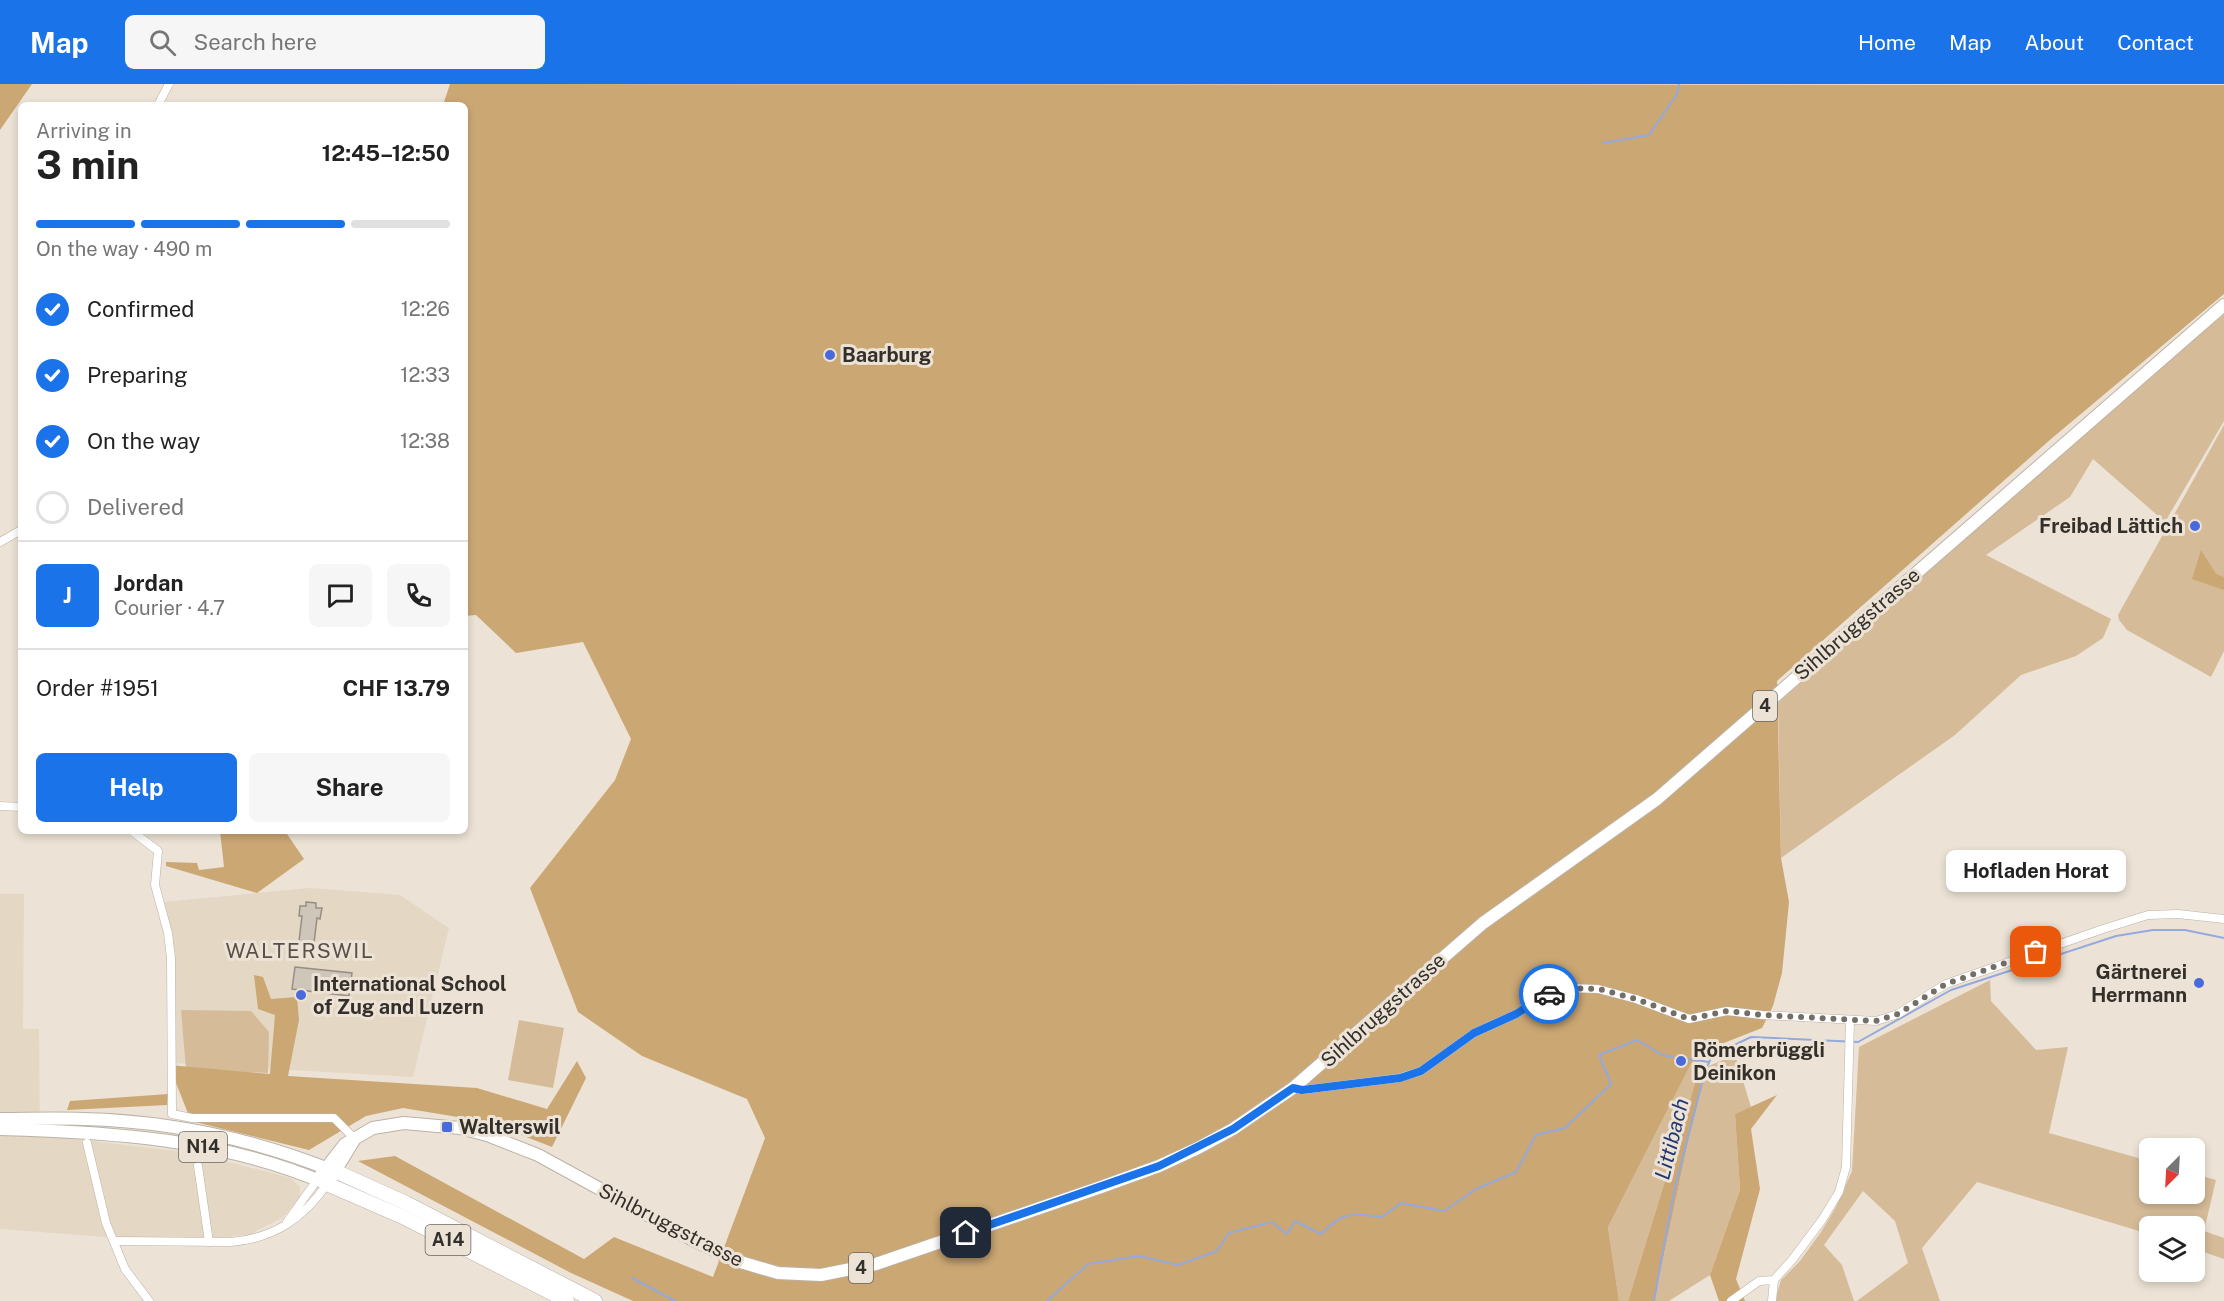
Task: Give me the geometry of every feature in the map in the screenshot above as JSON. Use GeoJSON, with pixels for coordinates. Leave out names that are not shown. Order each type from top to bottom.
{"type":"FeatureCollection","features":[{"type":"Feature","properties":{"kind":"highway","name":"A14"},"geometry":{"type":"LineString","coordinates":[[330,1169],[406,1203],[595,1301]]}},
{"type":"Feature","properties":{"kind":"highway","name":"A14"},"geometry":{"type":"LineString","coordinates":[[322,1182],[413,1222],[567,1301]]}},
{"type":"Feature","properties":{"kind":"main road","name":"Sihlbruggstrasse"},"geometry":{"type":"LineString","coordinates":[[355,1139],[373,1128],[404,1123],[438,1125],[487,1135],[538,1155],[694,1241],[736,1261],[778,1273],[820,1275],[876,1264],[1159,1166],[1233,1129],[1293,1088],[1483,922],[1657,799],[2224,306]]}},
{"type":"Feature","properties":{"kind":"main road","name":"N14"},"geometry":{"type":"LineString","coordinates":[[0,1119],[94,1120],[175,1128],[267,1148],[330,1169]]}},
{"type":"Feature","properties":{"kind":"main road","name":"N14"},"geometry":{"type":"LineString","coordinates":[[0,1129],[136,1137],[183,1143],[259,1160],[322,1182]]}},
{"type":"Feature","properties":{"kind":"main road"},"geometry":{"type":"LineString","coordinates":[[322,1182],[355,1139]]}},
{"type":"Feature","properties":{"kind":"street"},"geometry":{"type":"LineString","coordinates":[[160,102],[169,84]]}},
{"type":"Feature","properties":{"kind":"street"},"geometry":{"type":"LineString","coordinates":[[0,542],[18,532]]}},
{"type":"Feature","properties":{"kind":"street"},"geometry":{"type":"LineString","coordinates":[[0,806],[18,807]]}},
{"type":"Feature","properties":{"kind":"street"},"geometry":{"type":"LineString","coordinates":[[136,834],[158,851],[154,885],[168,933],[171,958],[172,1114],[192,1118],[334,1118],[355,1139]]}},
{"type":"Feature","properties":{"kind":"street"},"geometry":{"type":"LineString","coordinates":[[1293,1088],[1302,1090],[1389,1079],[1421,1071],[1474,1033],[1516,1014],[1550,993],[1566,988],[1599,989],[1636,999],[1689,1019],[1727,1011],[1876,1021],[1898,1014],[1946,984],[2148,915],[2178,914],[2224,919]]}},
{"type":"Feature","properties":{"kind":"street"},"geometry":{"type":"LineString","coordinates":[[1772,1301],[1774,1280],[1822,1220],[1841,1184],[1846,1167],[1850,1020]]}},
{"type":"Feature","properties":{"kind":"street"},"geometry":{"type":"LineString","coordinates":[[87,1143],[106,1223],[125,1269],[149,1301]]}},
{"type":"Feature","properties":{"kind":"street"},"geometry":{"type":"LineString","coordinates":[[198,1166],[210,1242]]}},
{"type":"Feature","properties":{"kind":"street"},"geometry":{"type":"LineString","coordinates":[[114,1241],[249,1240],[299,1218],[308,1210],[322,1182]]}},
{"type":"Feature","properties":{"kind":"street"},"geometry":{"type":"LineString","coordinates":[[1731,1301],[1759,1281],[1774,1280]]}},
{"type":"Feature","properties":{"kind":"shaded area"},"geometry":{"type":"Polygon","coordinates":[[[0,84],[32,84],[18,102],[0,130],[0,84]]]}},
{"type":"Feature","properties":{"kind":"shaded area"},"geometry":{"type":"Polygon","coordinates":[[[450,84],[2224,85],[2224,294],[2051,439],[1777,681],[1781,858],[1789,902],[1782,973],[1773,1006],[1762,1028],[1696,1054],[1608,1227],[1619,1301],[633,1301],[571,1273],[358,1161],[395,1156],[584,1259],[614,1237],[713,1277],[765,1138],[747,1099],[642,1056],[578,1012],[530,888],[615,780],[631,739],[583,642],[516,653],[476,615],[468,616],[468,102],[444,102],[450,84]]]}},
{"type":"Feature","properties":{"kind":"shaded area"},"geometry":{"type":"Polygon","coordinates":[[[2224,314],[2224,421],[2165,522],[2093,459],[2070,497],[1986,555],[2111,619],[2103,638],[2076,656],[2021,675],[1955,735],[1781,858],[1778,703],[2072,442],[2224,314]]]}},
{"type":"Feature","properties":{"kind":"shaded area","name":"Freibad Lättich"},"geometry":{"type":"Polygon","coordinates":[[[2224,425],[2224,651],[2211,677],[2127,630],[2118,615],[2224,425]]]}},
{"type":"Feature","properties":{"kind":"shaded area"},"geometry":{"type":"Polygon","coordinates":[[[2201,550],[2216,574],[2224,577],[2224,590],[2192,579],[2201,550]]]}},
{"type":"Feature","properties":{"kind":"shaded area"},"geometry":{"type":"Polygon","coordinates":[[[220,834],[287,834],[304,859],[257,893],[166,866],[166,862],[197,863],[199,870],[224,867],[220,834]]]}},
{"type":"Feature","properties":{"kind":"shaded area","name":"International School of Zug and Luzern"},"geometry":{"type":"Polygon","coordinates":[[[310,888],[400,895],[449,928],[413,1077],[174,1063],[163,902],[310,888]]]}},
{"type":"Feature","properties":{"kind":"shaded area"},"geometry":{"type":"Polygon","coordinates":[[[0,894],[24,894],[23,1029],[39,1029],[40,1135],[193,1153],[291,1178],[300,1187],[300,1198],[282,1218],[250,1234],[227,1237],[106,1237],[0,1229],[0,894]]]}},
{"type":"Feature","properties":{"kind":"shaded area"},"geometry":{"type":"Polygon","coordinates":[[[254,975],[263,977],[271,999],[297,997],[299,1020],[288,1076],[477,1088],[547,1109],[577,1061],[586,1078],[552,1147],[488,1122],[403,1108],[366,1116],[309,1150],[191,1121],[169,1065],[270,1074],[275,1015],[258,1009],[254,975]]]}},
{"type":"Feature","properties":{"kind":"shaded area"},"geometry":{"type":"Polygon","coordinates":[[[1990,980],[1991,1001],[2036,1050],[2068,1047],[2049,1133],[2139,1158],[2139,1204],[2205,1204],[2205,1177],[2216,1180],[2205,1227],[2205,1216],[2139,1216],[2139,1231],[1977,1182],[1922,1248],[1940,1301],[1857,1301],[1908,1263],[1895,1221],[1863,1191],[1824,1245],[1842,1265],[1854,1301],[1775,1301],[1781,1280],[1800,1261],[1821,1232],[1836,1207],[1852,1171],[1859,1047],[1990,980]]]}},
{"type":"Feature","properties":{"kind":"shaded area"},"geometry":{"type":"Polygon","coordinates":[[[181,1010],[251,1011],[269,1032],[268,1073],[186,1069],[181,1010]]]}},
{"type":"Feature","properties":{"kind":"shaded area"},"geometry":{"type":"Polygon","coordinates":[[[519,1020],[564,1028],[553,1088],[508,1080],[519,1020]]]}},
{"type":"Feature","properties":{"kind":"shaded area"},"geometry":{"type":"Polygon","coordinates":[[[1696,1054],[1700,1067],[1628,1301],[1619,1301],[1608,1227],[1696,1054]]]}},
{"type":"Feature","properties":{"kind":"shaded area"},"geometry":{"type":"Polygon","coordinates":[[[1735,1055],[1751,1107],[1735,1114],[1740,1190],[1710,1275],[1669,1301],[1654,1301],[1704,1068],[1735,1055]]]}},
{"type":"Feature","properties":{"kind":"shaded area"},"geometry":{"type":"Polygon","coordinates":[[[1700,1067],[1704,1068],[1654,1301],[1628,1301],[1700,1067]]]}},
{"type":"Feature","properties":{"kind":"shaded area"},"geometry":{"type":"Polygon","coordinates":[[[168,1094],[167,1105],[67,1110],[70,1101],[168,1094]]]}},
{"type":"Feature","properties":{"kind":"shaded area"},"geometry":{"type":"Polygon","coordinates":[[[1777,1095],[1751,1129],[1760,1189],[1736,1279],[1745,1301],[1719,1301],[1710,1275],[1740,1190],[1735,1114],[1777,1095]]]}},
{"type":"Feature","properties":{"kind":"shaded area"},"geometry":{"type":"Polygon","coordinates":[[[2205,1231],[2224,1238],[2224,1259],[2205,1252],[2205,1231]]]}},
{"type":"Feature","properties":{"kind":"building"},"geometry":{"type":"Polygon","coordinates":[[[306,902],[316,903],[316,908],[322,908],[320,919],[317,918],[314,943],[299,941],[302,916],[299,916],[300,906],[306,906],[306,902]]]}},
{"type":"Feature","properties":{"kind":"building","name":"International School of Zug and Luzern"},"geometry":{"type":"Polygon","coordinates":[[[295,967],[352,973],[349,996],[292,989],[295,967]]]}},
{"type":"Feature","properties":{"kind":"waterway"},"geometry":{"type":"LineString","coordinates":[[1603,143],[1649,135],[1677,94],[1679,84]]}},
{"type":"Feature","properties":{"kind":"waterway","name":"Littibach"},"geometry":{"type":"LineString","coordinates":[[1654,1301],[1673,1196],[1705,1071],[1712,1056],[1751,1037],[1858,1042],[1951,990],[2116,936],[2153,930],[2185,930],[2224,938]]}},
{"type":"Feature","properties":{"kind":"waterway"},"geometry":{"type":"LineString","coordinates":[[1047,1301],[1088,1264],[1139,1256],[1178,1265],[1217,1251],[1229,1233],[1272,1222],[1287,1234],[1295,1221],[1321,1234],[1342,1217],[1349,1215],[1382,1217],[1401,1203],[1444,1211],[1476,1189],[1516,1172],[1536,1135],[1565,1128],[1611,1084],[1599,1055],[1637,1040],[1662,1055],[1673,1057]]}},
{"type":"Feature","properties":{"kind":"waterway"},"geometry":{"type":"LineString","coordinates":[[1688,1059],[1709,1062]]}},
{"type":"Feature","properties":{"kind":"waterway"},"geometry":{"type":"LineString","coordinates":[[632,1278],[675,1301]]}},
{"type":"Feature","properties":{"kind":"way so far"},"geometry":{"type":"LineString","coordinates":[[1549,994],[1566,988],[1599,989],[1636,999],[1675,1016],[1689,1019],[1727,1011],[1876,1021],[1898,1014],[1946,984],[2036,952]]}},
{"type":"Feature","properties":{"kind":"place","name":"Baarburg"},"geometry":{"type":"Point","coordinates":[830,355]}},
{"type":"Feature","properties":{"kind":"place","name":"Freibad Lättich"},"geometry":{"type":"Point","coordinates":[2195,526]}},
{"type":"Feature","properties":{"kind":"place","name":"Hofladen Horat"},"geometry":{"type":"Point","coordinates":[2036,952]}},
{"type":"Feature","properties":{"kind":"place","name":"Gärtnerei Herrmann"},"geometry":{"type":"Point","coordinates":[2199,983]}},
{"type":"Feature","properties":{"kind":"place","name":"International School of Zug and Luzern"},"geometry":{"type":"Point","coordinates":[301,995]}},
{"type":"Feature","properties":{"kind":"place","name":"Römerbrüggli Deinikon"},"geometry":{"type":"Point","coordinates":[1681,1061]}},
{"type":"Feature","properties":{"kind":"place","name":"Walterswil"},"geometry":{"type":"Point","coordinates":[447,1127]}},
{"type":"Feature","properties":{"kind":"district","name":"WALTERSWIL"},"geometry":{"type":"Point","coordinates":[300,951]}},
{"type":"Feature","properties":{"kind":"route"},"geometry":{"type":"LineString","coordinates":[[966,1233],[1159,1166],[1233,1129],[1293,1088],[1302,1090],[1400,1078],[1421,1071],[1474,1033],[1516,1014],[1549,994]]}}]}
